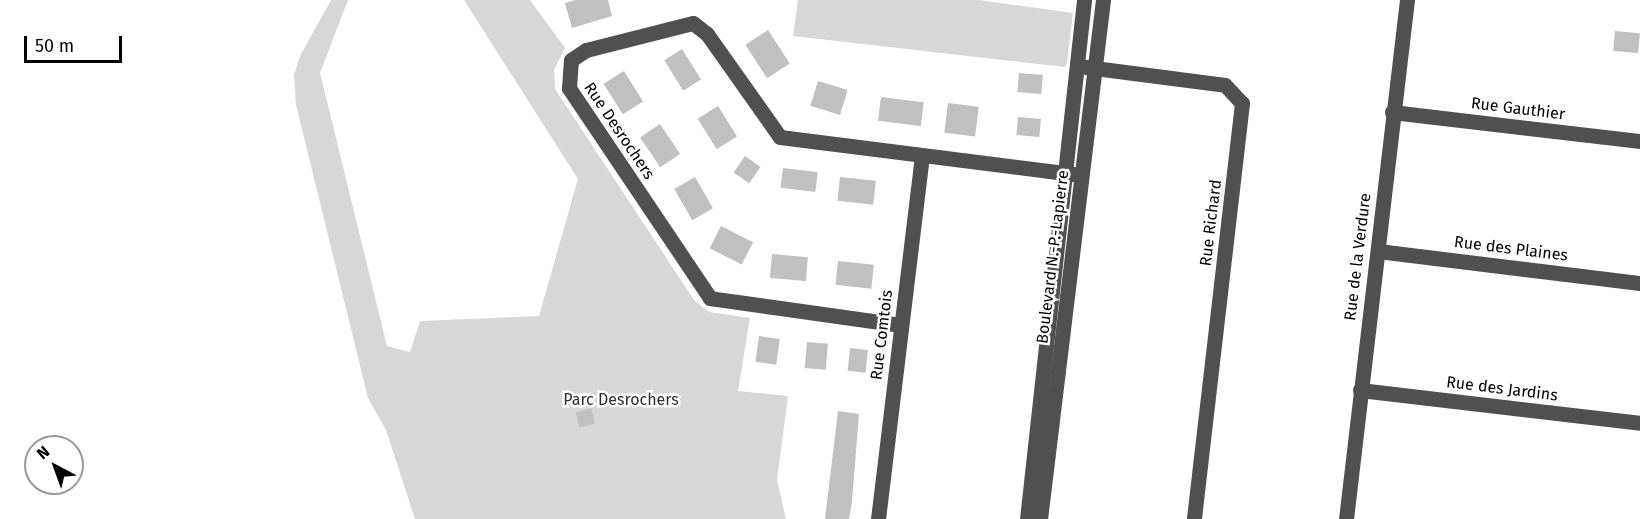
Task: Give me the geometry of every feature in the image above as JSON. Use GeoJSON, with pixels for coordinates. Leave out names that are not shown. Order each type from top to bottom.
{"type":"FeatureCollection","features":[{"type":"Feature","properties":{"kind":"street","name":"Boulevard N.-P.-Lapierre"},"geometry":{"type":"LineString","coordinates":[[1084,0],[1086,67]]}},
{"type":"Feature","properties":{"kind":"street","name":"Boulevard N.-P.-Lapierre"},"geometry":{"type":"LineString","coordinates":[[1040,519],[1086,67],[1103,0]]}},
{"type":"Feature","properties":{"kind":"street","name":"Rue de la Verdure"},"geometry":{"type":"LineString","coordinates":[[1346,519],[1392,112],[1407,0]]}},
{"type":"Feature","properties":{"kind":"street","name":"Rue Desrochers"},"geometry":{"type":"LineString","coordinates":[[901,325],[710,298],[569,88],[566,71],[571,60],[586,50],[693,23],[707,34],[777,135],[922,156],[1074,174]]}},
{"type":"Feature","properties":{"kind":"street","name":"Rue Richard"},"geometry":{"type":"LineString","coordinates":[[1086,67],[1225,85],[1242,103],[1194,519]]}},
{"type":"Feature","properties":{"kind":"street","name":"Rue Gauthier"},"geometry":{"type":"LineString","coordinates":[[1392,112],[1640,141]]}},
{"type":"Feature","properties":{"kind":"street","name":"Rue Comtois"},"geometry":{"type":"LineString","coordinates":[[878,519],[922,156]]}},
{"type":"Feature","properties":{"kind":"street","name":"Boulevard N.-P.-Lapierre"},"geometry":{"type":"LineString","coordinates":[[1027,519],[1074,174]]}},
{"type":"Feature","properties":{"kind":"street","name":"Rue des Plaines"},"geometry":{"type":"LineString","coordinates":[[1378,251],[1640,283]]}},
{"type":"Feature","properties":{"kind":"street","name":"Rue des Jardins"},"geometry":{"type":"LineString","coordinates":[[1360,390],[1640,423]]}},
{"type":"Feature","properties":{"kind":"green space","name":"Parc Desrochers"},"geometry":{"type":"Polygon","coordinates":[[[331,0],[348,0],[320,73],[387,346],[410,352],[420,321],[539,316],[578,179],[464,0],[530,0],[565,48],[554,70],[555,89],[694,300],[709,312],[750,318],[738,391],[788,396],[777,480],[786,519],[415,519],[386,430],[368,398],[296,105],[294,75],[300,56],[331,0]]]}},
{"type":"Feature","properties":{"kind":"green space"},"geometry":{"type":"Polygon","coordinates":[[[798,0],[979,0],[1073,13],[1067,63],[1065,67],[793,36],[798,0]]]}},
{"type":"Feature","properties":{"kind":"building"},"geometry":{"type":"Polygon","coordinates":[[[575,0],[608,0],[612,16],[572,28],[565,3],[575,0]]]}},
{"type":"Feature","properties":{"kind":"building"},"geometry":{"type":"Polygon","coordinates":[[[768,30],[790,64],[767,78],[745,45],[768,30]]]}},
{"type":"Feature","properties":{"kind":"building"},"geometry":{"type":"Polygon","coordinates":[[[1615,31],[1640,33],[1638,53],[1613,51],[1615,31]]]}},
{"type":"Feature","properties":{"kind":"building"},"geometry":{"type":"Polygon","coordinates":[[[682,49],[701,80],[683,91],[664,60],[682,49]]]}},
{"type":"Feature","properties":{"kind":"building"},"geometry":{"type":"Polygon","coordinates":[[[624,71],[643,102],[623,114],[604,84],[624,71]]]}},
{"type":"Feature","properties":{"kind":"building"},"geometry":{"type":"Polygon","coordinates":[[[1019,73],[1043,75],[1041,94],[1017,92],[1019,73]]]}},
{"type":"Feature","properties":{"kind":"building"},"geometry":{"type":"Polygon","coordinates":[[[818,81],[848,90],[840,115],[810,106],[818,81]]]}},
{"type":"Feature","properties":{"kind":"building"},"geometry":{"type":"Polygon","coordinates":[[[881,97],[924,102],[921,126],[878,121],[881,97]]]}},
{"type":"Feature","properties":{"kind":"building"},"geometry":{"type":"Polygon","coordinates":[[[948,103],[979,107],[975,137],[944,133],[948,103]]]}},
{"type":"Feature","properties":{"kind":"building"},"geometry":{"type":"Polygon","coordinates":[[[718,106],[737,137],[717,149],[698,119],[718,106]]]}},
{"type":"Feature","properties":{"kind":"building"},"geometry":{"type":"Polygon","coordinates":[[[1018,117],[1041,119],[1039,137],[1016,135],[1018,117]]]}},
{"type":"Feature","properties":{"kind":"building"},"geometry":{"type":"Polygon","coordinates":[[[660,124],[680,154],[660,167],[640,137],[660,124]]]}},
{"type":"Feature","properties":{"kind":"building"},"geometry":{"type":"Polygon","coordinates":[[[745,156],[761,167],[749,183],[734,172],[745,156]]]}},
{"type":"Feature","properties":{"kind":"building"},"geometry":{"type":"Polygon","coordinates":[[[783,168],[818,172],[815,192],[781,188],[783,168]]]}},
{"type":"Feature","properties":{"kind":"building"},"geometry":{"type":"Polygon","coordinates":[[[695,177],[713,208],[692,220],[674,189],[695,177]]]}},
{"type":"Feature","properties":{"kind":"building"},"geometry":{"type":"Polygon","coordinates":[[[840,177],[876,181],[873,205],[837,201],[840,177]]]}},
{"type":"Feature","properties":{"kind":"building"},"geometry":{"type":"Polygon","coordinates":[[[721,226],[753,242],[742,265],[710,248],[721,226]]]}},
{"type":"Feature","properties":{"kind":"building"},"geometry":{"type":"Polygon","coordinates":[[[772,254],[808,257],[806,281],[770,278],[772,254]]]}},
{"type":"Feature","properties":{"kind":"building"},"geometry":{"type":"Polygon","coordinates":[[[838,261],[874,265],[871,289],[835,285],[838,261]]]}},
{"type":"Feature","properties":{"kind":"building"},"geometry":{"type":"Polygon","coordinates":[[[759,336],[780,339],[776,365],[755,362],[759,336]]]}},
{"type":"Feature","properties":{"kind":"building"},"geometry":{"type":"Polygon","coordinates":[[[807,342],[828,344],[826,370],[805,368],[807,342]]]}},
{"type":"Feature","properties":{"kind":"building"},"geometry":{"type":"Polygon","coordinates":[[[850,348],[868,350],[865,373],[848,371],[850,348]]]}},
{"type":"Feature","properties":{"kind":"building"},"geometry":{"type":"Polygon","coordinates":[[[591,408],[595,423],[580,428],[576,412],[591,408]]]}},
{"type":"Feature","properties":{"kind":"building"},"geometry":{"type":"Polygon","coordinates":[[[838,411],[859,414],[852,501],[849,519],[825,519],[838,411]]]}}]}
